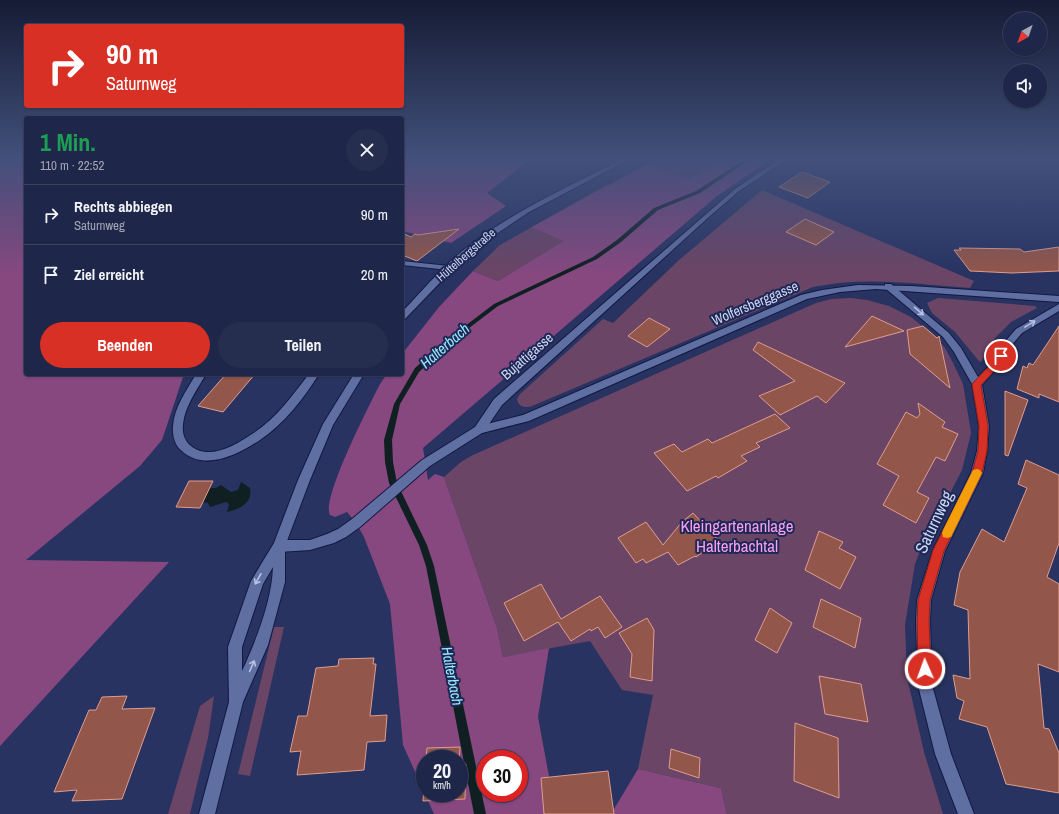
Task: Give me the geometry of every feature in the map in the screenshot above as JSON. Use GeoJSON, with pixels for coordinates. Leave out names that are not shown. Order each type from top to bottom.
{"type":"FeatureCollection","features":[{"type":"Feature","properties":{"kind":"street","name":"Hüttelbergstraße"},"geometry":{"type":"LineString","coordinates":[[404,315],[449,268],[475,244],[509,221],[553,198]]}},
{"type":"Feature","properties":{"kind":"street","name":"Bujattigasse"},"geometry":{"type":"LineString","coordinates":[[279,546],[305,546],[322,542],[342,534],[426,464],[479,430],[498,402],[727,198]]}},
{"type":"Feature","properties":{"kind":"street"},"geometry":{"type":"LineString","coordinates":[[406,263],[449,268]]}},
{"type":"Feature","properties":{"kind":"street","name":"Wolfersberggasse"},"geometry":{"type":"LineString","coordinates":[[479,430],[525,418],[804,297],[835,289],[888,286],[1002,296],[1059,299]]}},
{"type":"Feature","properties":{"kind":"street","name":"Saturnweg"},"geometry":{"type":"LineString","coordinates":[[888,286],[946,335],[958,350],[977,384],[984,426],[982,451],[977,473],[938,550],[924,600],[923,621],[925,685],[943,754],[966,814]]}},
{"type":"Feature","properties":{"kind":"street"},"geometry":{"type":"LineString","coordinates":[[977,384],[994,366],[1007,345],[1019,331],[1059,307]]}},
{"type":"Feature","properties":{"kind":"street"},"geometry":{"type":"LineString","coordinates":[[200,376],[180,414],[178,424],[181,444],[194,455],[205,457],[228,452],[257,436],[284,412],[312,376]]}},
{"type":"Feature","properties":{"kind":"street"},"geometry":{"type":"LineString","coordinates":[[236,702],[236,647],[257,581],[279,546],[322,436],[358,376]]}},
{"type":"Feature","properties":{"kind":"street"},"geometry":{"type":"LineString","coordinates":[[208,814],[236,702],[262,645],[279,582],[279,546]]}},
{"type":"Feature","properties":{"kind":"green space"},"geometry":{"type":"Polygon","coordinates":[[[583,198],[597,198],[563,241],[498,281],[473,271],[500,245],[583,198]]]}},
{"type":"Feature","properties":{"kind":"green space"},"geometry":{"type":"Polygon","coordinates":[[[753,198],[781,198],[974,281],[970,288],[872,281],[813,287],[532,406],[524,407],[519,404],[517,399],[520,394],[603,319],[613,323],[679,260],[753,198]]]}},
{"type":"Feature","properties":{"kind":"green space","name":"Kleingartenanlage Halterbachtal"},"geometry":{"type":"Polygon","coordinates":[[[850,298],[867,300],[889,306],[911,317],[933,335],[945,348],[963,384],[971,433],[962,470],[925,538],[915,564],[905,625],[907,677],[924,752],[943,814],[727,814],[721,788],[638,769],[653,695],[622,690],[590,641],[503,657],[497,628],[444,477],[461,462],[473,455],[816,303],[831,299],[850,298]]]}},
{"type":"Feature","properties":{"kind":"green space"},"geometry":{"type":"Polygon","coordinates":[[[938,298],[1035,306],[1037,308],[1011,322],[995,338],[981,362],[955,332],[932,313],[927,303],[938,298]]]}},
{"type":"Feature","properties":{"kind":"green space"},"geometry":{"type":"Polygon","coordinates":[[[274,627],[284,627],[250,776],[238,774],[274,627]]]}},
{"type":"Feature","properties":{"kind":"green space"},"geometry":{"type":"Polygon","coordinates":[[[214,696],[208,738],[190,814],[168,814],[200,706],[214,696]]]}},
{"type":"Feature","properties":{"kind":"shaded area"},"geometry":{"type":"Polygon","coordinates":[[[0,198],[24,198],[24,376],[183,376],[162,440],[140,466],[26,560],[169,562],[0,746],[0,198]]]}},
{"type":"Feature","properties":{"kind":"shaded area"},"geometry":{"type":"Polygon","coordinates":[[[404,198],[494,198],[506,206],[451,243],[404,231],[404,198]]]}},
{"type":"Feature","properties":{"kind":"shaded area"},"geometry":{"type":"Polygon","coordinates":[[[585,198],[715,198],[423,448],[428,480],[435,474],[444,477],[497,628],[503,657],[549,648],[538,717],[556,814],[434,814],[429,802],[468,802],[468,750],[416,750],[416,774],[403,745],[390,604],[364,537],[356,523],[347,512],[335,517],[330,515],[329,506],[339,472],[357,430],[380,384],[386,376],[404,376],[404,351],[439,307],[473,271],[498,281],[563,241],[532,227],[585,198]]]}},
{"type":"Feature","properties":{"kind":"shaded area"},"geometry":{"type":"Polygon","coordinates":[[[241,482],[250,488],[250,498],[241,507],[227,512],[229,504],[226,502],[210,507],[208,503],[202,502],[209,488],[216,488],[221,485],[231,492],[238,490],[241,482]]]}},
{"type":"Feature","properties":{"kind":"shaded area"},"geometry":{"type":"Polygon","coordinates":[[[638,769],[721,788],[727,814],[611,814],[638,769]]]}},
{"type":"Feature","properties":{"kind":"building"},"geometry":{"type":"Polygon","coordinates":[[[805,219],[834,232],[816,245],[786,232],[805,219]]]}},
{"type":"Feature","properties":{"kind":"building"},"geometry":{"type":"Polygon","coordinates":[[[459,229],[417,261],[404,256],[404,234],[411,237],[415,234],[418,235],[459,229]]]}},
{"type":"Feature","properties":{"kind":"building"},"geometry":{"type":"Polygon","coordinates":[[[1059,247],[1059,271],[1012,273],[970,271],[954,250],[961,250],[959,248],[1020,249],[1024,252],[1059,247]]]}},
{"type":"Feature","properties":{"kind":"building"},"geometry":{"type":"Polygon","coordinates":[[[872,316],[904,331],[845,347],[872,316]]]}},
{"type":"Feature","properties":{"kind":"building"},"geometry":{"type":"Polygon","coordinates":[[[649,318],[670,329],[647,347],[628,336],[649,318]]]}},
{"type":"Feature","properties":{"kind":"building"},"geometry":{"type":"Polygon","coordinates":[[[923,326],[937,338],[939,336],[950,388],[910,354],[907,330],[923,326]]]}},
{"type":"Feature","properties":{"kind":"building"},"geometry":{"type":"Polygon","coordinates":[[[1059,326],[1059,402],[1039,394],[1039,398],[1017,389],[1023,366],[1027,368],[1029,363],[1033,365],[1059,326]]]}},
{"type":"Feature","properties":{"kind":"building"},"geometry":{"type":"Polygon","coordinates":[[[758,342],[845,383],[826,403],[817,396],[780,415],[759,396],[795,381],[753,350],[758,342]]]}},
{"type":"Feature","properties":{"kind":"building"},"geometry":{"type":"Polygon","coordinates":[[[224,376],[253,376],[223,412],[198,406],[224,376]]]}},
{"type":"Feature","properties":{"kind":"building"},"geometry":{"type":"Polygon","coordinates":[[[1005,391],[1028,400],[1008,456],[1005,455],[1005,391]]]}},
{"type":"Feature","properties":{"kind":"building"},"geometry":{"type":"Polygon","coordinates":[[[918,403],[945,422],[942,427],[958,434],[945,461],[936,457],[917,492],[929,498],[916,523],[883,505],[899,476],[877,464],[906,412],[917,418],[920,414],[918,403]]]}},
{"type":"Feature","properties":{"kind":"building"},"geometry":{"type":"Polygon","coordinates":[[[775,414],[790,428],[756,443],[760,447],[741,456],[747,461],[718,478],[716,476],[687,491],[654,453],[674,444],[682,452],[708,439],[712,443],[775,414]]]}},
{"type":"Feature","properties":{"kind":"building"},"geometry":{"type":"Polygon","coordinates":[[[1026,460],[1059,475],[1059,543],[1047,577],[1059,584],[1059,672],[1038,664],[1044,728],[1049,729],[1059,753],[1059,793],[1006,784],[987,727],[959,719],[964,701],[957,698],[953,675],[970,679],[968,610],[954,605],[960,572],[982,529],[1004,542],[1027,488],[1018,484],[1026,460]]]}},
{"type":"Feature","properties":{"kind":"building"},"geometry":{"type":"Polygon","coordinates":[[[189,481],[213,481],[200,508],[176,507],[189,481]]]}},
{"type":"Feature","properties":{"kind":"building"},"geometry":{"type":"Polygon","coordinates":[[[693,513],[719,541],[696,557],[695,556],[678,565],[668,552],[646,563],[643,559],[636,563],[618,538],[646,522],[663,545],[682,522],[693,513]]]}},
{"type":"Feature","properties":{"kind":"building"},"geometry":{"type":"Polygon","coordinates":[[[819,531],[843,542],[839,548],[856,557],[840,589],[805,570],[819,531]]]}},
{"type":"Feature","properties":{"kind":"building"},"geometry":{"type":"Polygon","coordinates":[[[541,584],[561,619],[600,596],[622,627],[605,638],[598,627],[591,631],[590,629],[571,641],[558,622],[524,641],[504,603],[541,584]]]}},
{"type":"Feature","properties":{"kind":"building"},"geometry":{"type":"Polygon","coordinates":[[[821,599],[861,618],[855,648],[813,627],[821,599]]]}},
{"type":"Feature","properties":{"kind":"building"},"geometry":{"type":"Polygon","coordinates":[[[770,608],[792,623],[777,653],[755,640],[770,608]]]}},
{"type":"Feature","properties":{"kind":"building"},"geometry":{"type":"Polygon","coordinates":[[[647,618],[654,630],[652,681],[630,677],[632,654],[619,633],[647,618]]]}},
{"type":"Feature","properties":{"kind":"building"},"geometry":{"type":"Polygon","coordinates":[[[374,658],[373,664],[376,664],[370,716],[387,715],[385,741],[367,742],[364,770],[297,775],[301,751],[290,752],[298,716],[307,716],[316,668],[338,666],[339,659],[374,658]]]}},
{"type":"Feature","properties":{"kind":"building"},"geometry":{"type":"Polygon","coordinates":[[[819,676],[861,684],[868,722],[825,714],[819,676]]]}},
{"type":"Feature","properties":{"kind":"building"},"geometry":{"type":"Polygon","coordinates":[[[127,696],[122,709],[155,708],[122,799],[72,801],[77,790],[54,792],[89,710],[96,710],[102,697],[127,696]]]}},
{"type":"Feature","properties":{"kind":"building"},"geometry":{"type":"Polygon","coordinates":[[[795,723],[838,738],[839,798],[794,781],[795,723]]]}},
{"type":"Feature","properties":{"kind":"building"},"geometry":{"type":"Polygon","coordinates":[[[460,747],[460,750],[427,750],[427,748],[460,747]]]}},
{"type":"Feature","properties":{"kind":"building"},"geometry":{"type":"Polygon","coordinates":[[[671,749],[700,758],[699,778],[669,768],[671,749]]]}},
{"type":"Feature","properties":{"kind":"building"},"geometry":{"type":"Polygon","coordinates":[[[608,771],[614,814],[544,814],[541,778],[608,771]]]}},
{"type":"Feature","properties":{"kind":"waterway","name":"Halterbach"},"geometry":{"type":"LineString","coordinates":[[480,814],[430,566],[423,545],[393,483],[389,462],[388,440],[397,404],[417,370],[450,340],[496,305],[595,258],[619,241],[656,209],[683,198]]}},
{"type":"Feature","properties":{"kind":"slow traffic"},"geometry":{"type":"LineString","coordinates":[[947,533],[977,473]]}},
{"type":"Feature","properties":{"kind":"route"},"geometry":{"type":"LineString","coordinates":[[925,669],[923,621],[924,600],[929,578],[938,550],[977,473],[982,451],[984,426],[977,384],[1001,356]]}}]}
